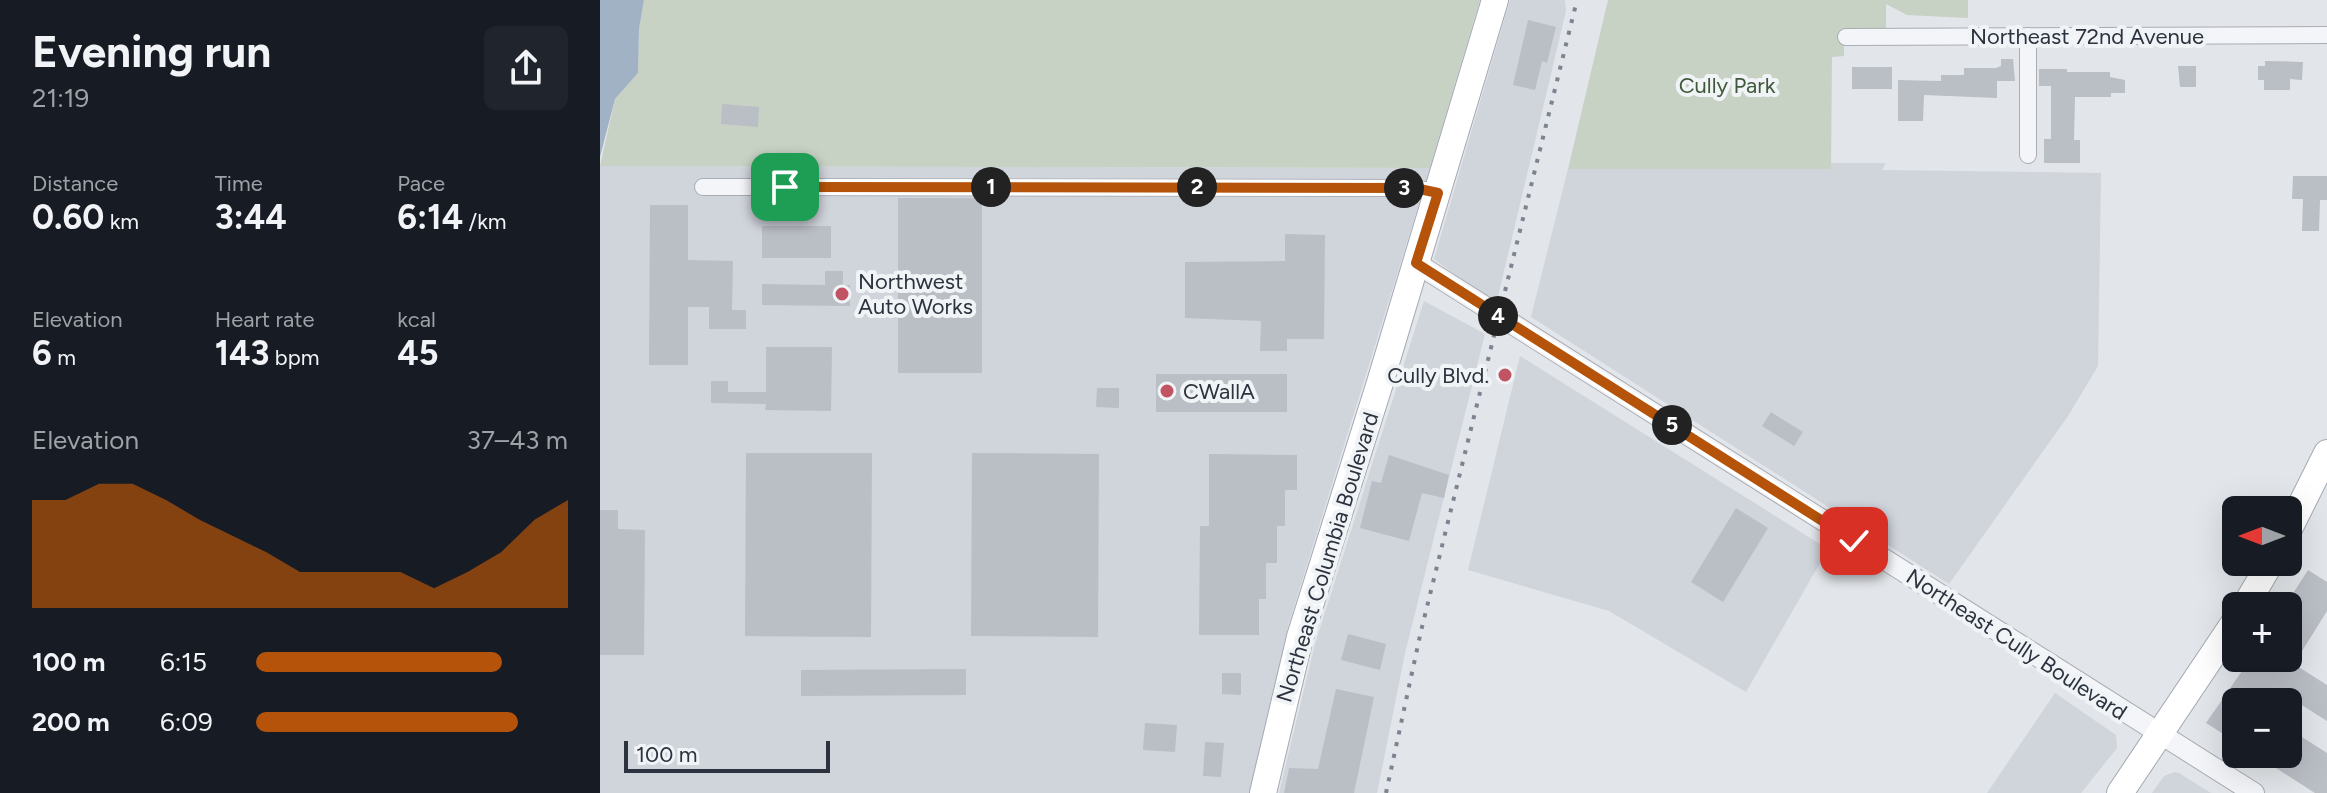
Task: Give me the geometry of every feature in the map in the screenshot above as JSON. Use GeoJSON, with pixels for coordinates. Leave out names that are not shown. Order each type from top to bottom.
{"type":"FeatureCollection","features":[{"type":"Feature","properties":{"kind":"main road","name":"Northeast Columbia Boulevard"},"geometry":{"type":"LineString","coordinates":[[1263,793],[1300,637],[1495,0]]}},
{"type":"Feature","properties":{"kind":"main road"},"geometry":{"type":"LineString","coordinates":[[2302,503],[2327,453]]}},
{"type":"Feature","properties":{"kind":"main road"},"geometry":{"type":"LineString","coordinates":[[2120,793],[2222,641]]}},
{"type":"Feature","properties":{"kind":"street","name":"Northeast 72nd Avenue"},"geometry":{"type":"LineString","coordinates":[[1846,37],[2327,35]]}},
{"type":"Feature","properties":{"kind":"street"},"geometry":{"type":"LineString","coordinates":[[2028,36],[2028,155]]}},
{"type":"Feature","properties":{"kind":"street"},"geometry":{"type":"LineString","coordinates":[[703,187],[1415,188],[1438,193]]}},
{"type":"Feature","properties":{"kind":"street","name":"Northeast Cully Boulevard"},"geometry":{"type":"LineString","coordinates":[[1416,263],[2254,793]]}},
{"type":"Feature","properties":{"kind":"shaded area"},"geometry":{"type":"Polygon","coordinates":[[[1510,0],[1565,0],[1566,11],[1496,305],[1434,259],[1510,0]]]}},
{"type":"Feature","properties":{"kind":"shaded area"},"geometry":{"type":"Polygon","coordinates":[[[1831,163],[1886,163],[1882,170],[2101,173],[2098,366],[2068,416],[1949,584],[1531,317],[1568,169],[1831,169],[1831,163]]]}},
{"type":"Feature","properties":{"kind":"shaded area"},"geometry":{"type":"Polygon","coordinates":[[[600,166],[1430,168],[1289,623],[1249,793],[600,793],[600,166]]]}},
{"type":"Feature","properties":{"kind":"shaded area"},"geometry":{"type":"Polygon","coordinates":[[[1424,301],[1485,334],[1405,653],[1377,793],[1279,793],[1315,644],[1424,301]]]}},
{"type":"Feature","properties":{"kind":"shaded area"},"geometry":{"type":"Polygon","coordinates":[[[1520,356],[1828,549],[1746,692],[1609,611],[1468,570],[1520,356]]]}},
{"type":"Feature","properties":{"kind":"shaded area"},"geometry":{"type":"Polygon","coordinates":[[[2055,693],[2116,735],[2117,748],[2081,793],[1987,793],[2055,693]]]}},
{"type":"Feature","properties":{"kind":"shaded area"},"geometry":{"type":"Polygon","coordinates":[[[2175,772],[2211,793],[2152,793],[2164,776],[2175,772]]]}},
{"type":"Feature","properties":{"kind":"green space"},"geometry":{"type":"Polygon","coordinates":[[[644,0],[1480,0],[1430,168],[600,166],[615,99],[638,73],[639,29],[644,0]]]}},
{"type":"Feature","properties":{"kind":"green space","name":"Cully Park"},"geometry":{"type":"Polygon","coordinates":[[[1608,0],[1968,0],[1968,18],[1907,15],[1886,4],[1886,30],[1844,29],[1844,56],[1832,57],[1831,169],[1568,169],[1608,0]]]}},
{"type":"Feature","properties":{"kind":"water"},"geometry":{"type":"Polygon","coordinates":[[[600,0],[644,0],[639,29],[638,73],[615,99],[600,157],[600,0]]]}},
{"type":"Feature","properties":{"kind":"building"},"geometry":{"type":"Polygon","coordinates":[[[1528,20],[1556,27],[1547,63],[1542,61],[1535,90],[1513,85],[1528,20]]]}},
{"type":"Feature","properties":{"kind":"building"},"geometry":{"type":"Polygon","coordinates":[[[2001,59],[2013,59],[2015,81],[1997,81],[1997,98],[1924,95],[1923,121],[1898,121],[1898,80],[1941,81],[1941,75],[1964,75],[1964,68],[1996,68],[2001,66],[2001,59]]]}},
{"type":"Feature","properties":{"kind":"building"},"geometry":{"type":"Polygon","coordinates":[[[2265,61],[2303,62],[2302,80],[2290,79],[2290,90],[2264,90],[2264,80],[2258,80],[2258,66],[2265,66],[2265,61]]]}},
{"type":"Feature","properties":{"kind":"building"},"geometry":{"type":"Polygon","coordinates":[[[2178,66],[2196,66],[2196,87],[2180,87],[2178,66]]]}},
{"type":"Feature","properties":{"kind":"building"},"geometry":{"type":"Polygon","coordinates":[[[1852,67],[1892,67],[1892,89],[1852,89],[1852,67]]]}},
{"type":"Feature","properties":{"kind":"building"},"geometry":{"type":"Polygon","coordinates":[[[2039,69],[2110,72],[2110,77],[2125,80],[2125,93],[2111,93],[2111,97],[2075,97],[2074,140],[2080,140],[2080,163],[2044,163],[2044,139],[2051,139],[2051,86],[2039,86],[2039,69]]]}},
{"type":"Feature","properties":{"kind":"building"},"geometry":{"type":"Polygon","coordinates":[[[722,104],[759,107],[758,127],[721,124],[722,104]]]}},
{"type":"Feature","properties":{"kind":"building"},"geometry":{"type":"Polygon","coordinates":[[[2293,176],[2327,176],[2327,200],[2320,200],[2319,231],[2302,231],[2303,199],[2292,199],[2293,176]]]}},
{"type":"Feature","properties":{"kind":"building"},"geometry":{"type":"Polygon","coordinates":[[[898,198],[982,198],[982,373],[898,373],[898,198]]]}},
{"type":"Feature","properties":{"kind":"building"},"geometry":{"type":"Polygon","coordinates":[[[650,205],[688,205],[688,260],[733,261],[732,310],[746,310],[746,329],[709,329],[709,307],[688,307],[688,365],[649,365],[650,205]]]}},
{"type":"Feature","properties":{"kind":"building"},"geometry":{"type":"Polygon","coordinates":[[[762,226],[831,226],[831,258],[762,258],[762,226]]]}},
{"type":"Feature","properties":{"kind":"building"},"geometry":{"type":"Polygon","coordinates":[[[1285,234],[1325,235],[1324,339],[1287,339],[1287,351],[1260,351],[1261,321],[1185,318],[1185,262],[1285,261],[1285,234]]]}},
{"type":"Feature","properties":{"kind":"building"},"geometry":{"type":"Polygon","coordinates":[[[825,271],[843,271],[843,285],[850,285],[850,306],[762,305],[762,284],[825,285],[825,271]]]}},
{"type":"Feature","properties":{"kind":"building"},"geometry":{"type":"Polygon","coordinates":[[[766,347],[832,347],[831,411],[765,410],[766,404],[711,403],[711,381],[728,381],[728,392],[766,392],[766,347]]]}},
{"type":"Feature","properties":{"kind":"building"},"geometry":{"type":"Polygon","coordinates":[[[1156,374],[1287,374],[1287,412],[1156,412],[1156,374]]]}},
{"type":"Feature","properties":{"kind":"building"},"geometry":{"type":"Polygon","coordinates":[[[1097,388],[1119,388],[1119,408],[1096,407],[1097,388]]]}},
{"type":"Feature","properties":{"kind":"building"},"geometry":{"type":"Polygon","coordinates":[[[1771,412],[1803,432],[1794,446],[1762,426],[1771,412]]]}},
{"type":"Feature","properties":{"kind":"building"},"geometry":{"type":"Polygon","coordinates":[[[746,453],[872,453],[871,637],[745,636],[746,453]]]}},
{"type":"Feature","properties":{"kind":"building"},"geometry":{"type":"Polygon","coordinates":[[[972,453],[1099,454],[1098,637],[971,636],[972,453]]]}},
{"type":"Feature","properties":{"kind":"building"},"geometry":{"type":"Polygon","coordinates":[[[1209,454],[1297,455],[1297,490],[1285,490],[1285,526],[1277,526],[1277,563],[1266,563],[1266,599],[1259,599],[1259,635],[1199,635],[1200,526],[1209,526],[1209,454]]]}},
{"type":"Feature","properties":{"kind":"building"},"geometry":{"type":"Polygon","coordinates":[[[1389,455],[1449,475],[1444,498],[1422,493],[1409,541],[1360,528],[1372,481],[1381,483],[1389,455]]]}},
{"type":"Feature","properties":{"kind":"building"},"geometry":{"type":"Polygon","coordinates":[[[1736,508],[1768,528],[1723,602],[1691,582],[1736,508]]]}},
{"type":"Feature","properties":{"kind":"building"},"geometry":{"type":"Polygon","coordinates":[[[600,510],[618,510],[618,529],[645,530],[644,655],[600,655],[600,510]]]}},
{"type":"Feature","properties":{"kind":"building"},"geometry":{"type":"Polygon","coordinates":[[[2308,570],[2327,582],[2327,611],[2302,651],[2302,592],[2294,592],[2308,570]]]}},
{"type":"Feature","properties":{"kind":"building"},"geometry":{"type":"Polygon","coordinates":[[[1348,634],[1386,644],[1380,670],[1341,660],[1348,634]]]}},
{"type":"Feature","properties":{"kind":"building"},"geometry":{"type":"Polygon","coordinates":[[[966,669],[966,695],[801,696],[801,670],[966,669]]]}},
{"type":"Feature","properties":{"kind":"building"},"geometry":{"type":"Polygon","coordinates":[[[2302,669],[2327,685],[2327,721],[2302,705],[2302,688],[2230,688],[2241,672],[2302,672],[2302,669]]]}},
{"type":"Feature","properties":{"kind":"building"},"geometry":{"type":"Polygon","coordinates":[[[1222,673],[1241,673],[1241,695],[1222,694],[1222,673]]]}},
{"type":"Feature","properties":{"kind":"building"},"geometry":{"type":"Polygon","coordinates":[[[1336,689],[1374,697],[1354,793],[1284,793],[1289,768],[1318,769],[1336,689]]]}},
{"type":"Feature","properties":{"kind":"building"},"geometry":{"type":"Polygon","coordinates":[[[2222,700],[2222,733],[2206,723],[2222,700]]]}},
{"type":"Feature","properties":{"kind":"building"},"geometry":{"type":"Polygon","coordinates":[[[1145,723],[1177,725],[1175,752],[1143,750],[1145,723]]]}},
{"type":"Feature","properties":{"kind":"building"},"geometry":{"type":"Polygon","coordinates":[[[2302,737],[2327,753],[2327,793],[2315,793],[2276,768],[2302,768],[2302,737]]]}},
{"type":"Feature","properties":{"kind":"building"},"geometry":{"type":"Polygon","coordinates":[[[1205,742],[1224,743],[1221,777],[1203,776],[1205,742]]]}},
{"type":"Feature","properties":{"kind":"railway"},"geometry":{"type":"LineString","coordinates":[[1386,793],[1421,631],[1577,0]]}},
{"type":"Feature","properties":{"kind":"place","name":"Northwest Auto Works"},"geometry":{"type":"Point","coordinates":[842,294]}},
{"type":"Feature","properties":{"kind":"place","name":"Cully Blvd."},"geometry":{"type":"Point","coordinates":[1505,375]}},
{"type":"Feature","properties":{"kind":"place","name":"CWallA"},"geometry":{"type":"Point","coordinates":[1167,391]}},
{"type":"Feature","properties":{"kind":"route"},"geometry":{"type":"LineString","coordinates":[[785,187],[1415,188],[1438,193],[1416,263],[1854,541]]}}]}
